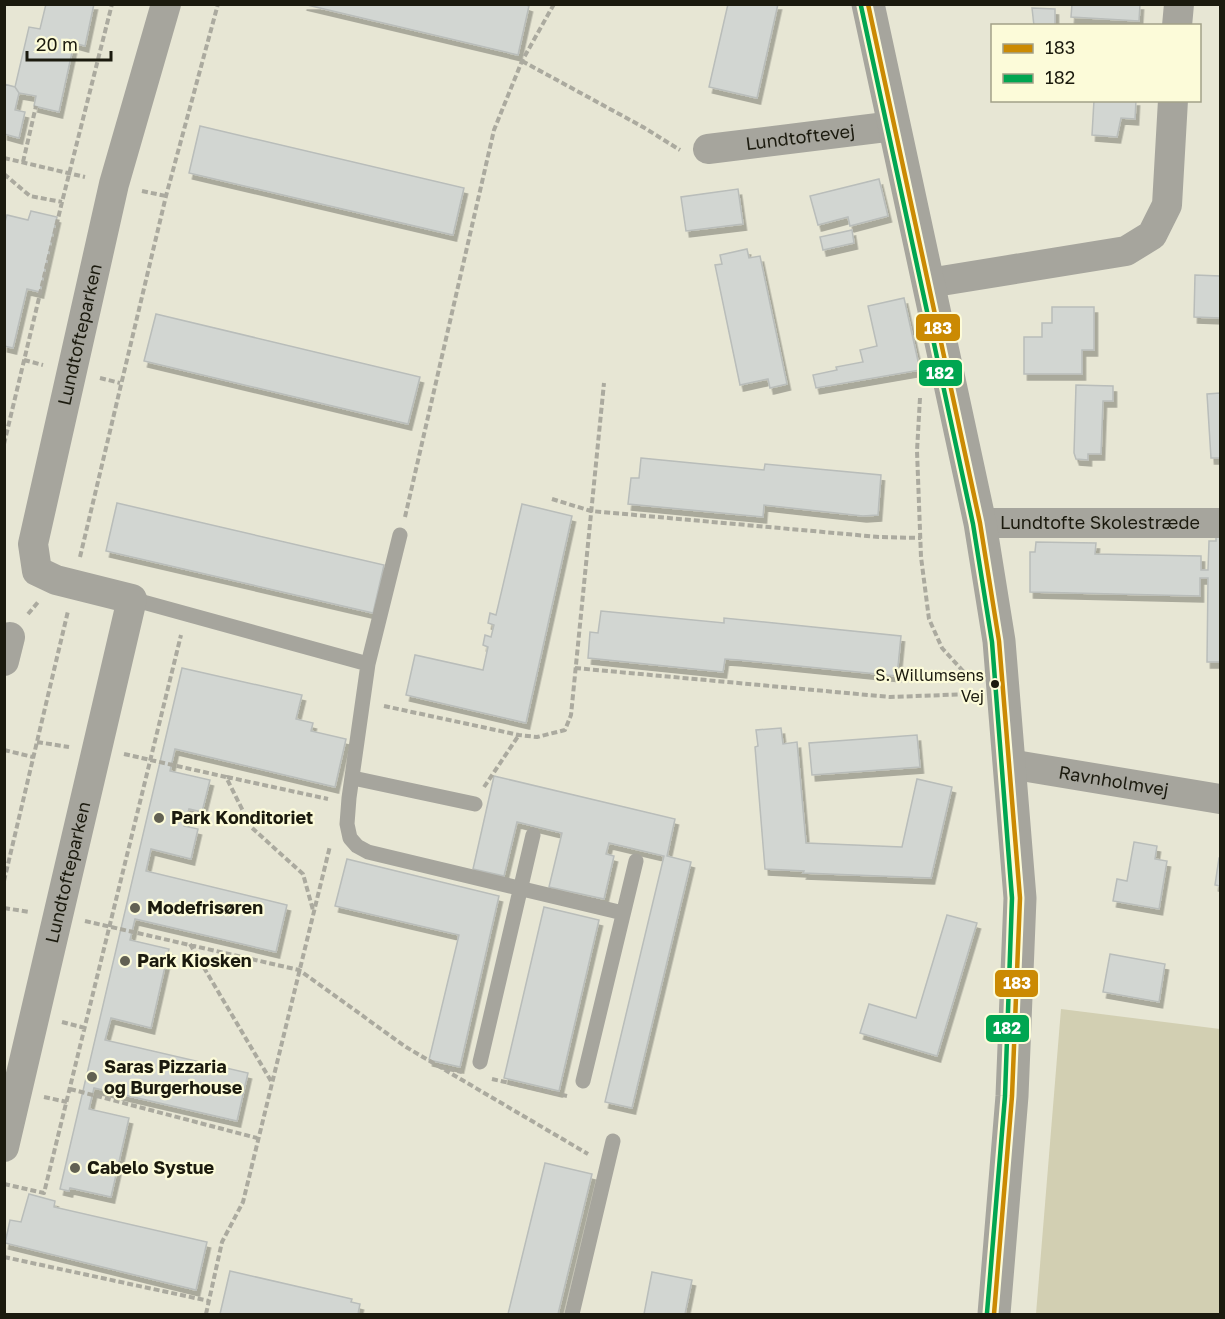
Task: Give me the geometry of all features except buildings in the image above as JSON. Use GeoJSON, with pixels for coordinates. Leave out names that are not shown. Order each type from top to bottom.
{"type":"FeatureCollection","features":[{"type":"Feature","properties":{"kind":"street","name":"Lundtofteparken"},"geometry":{"type":"LineString","coordinates":[[4,1147],[132,599],[65,582],[37,571],[33,544],[114,184],[166,4]]}},
{"type":"Feature","properties":{"kind":"street"},"geometry":{"type":"LineString","coordinates":[[868,4],[980,523],[999,641],[994,692],[1009,764],[1020,898],[1012,1096],[994,1314]]}},
{"type":"Feature","properties":{"kind":"street"},"geometry":{"type":"LineString","coordinates":[[1177,24],[1179,4]]}},
{"type":"Feature","properties":{"kind":"street"},"geometry":{"type":"LineString","coordinates":[[929,283],[1126,251],[1152,235],[1167,205],[1173,102]]}},
{"type":"Feature","properties":{"kind":"street","name":"Lundtoftevej"},"geometry":{"type":"LineString","coordinates":[[708,149],[894,126]]}},
{"type":"Feature","properties":{"kind":"street","name":"Lundtofte Skolestræde"},"geometry":{"type":"LineString","coordinates":[[980,523],[1221,523]]}},
{"type":"Feature","properties":{"kind":"street","name":"Ravnholmvej"},"geometry":{"type":"LineString","coordinates":[[1009,764],[1221,799]]}},
{"type":"Feature","properties":{"kind":"lane"},"geometry":{"type":"LineString","coordinates":[[400,535],[368,664],[352,778],[345,800],[350,838],[357,846],[368,852],[623,913]]}},
{"type":"Feature","properties":{"kind":"lane","name":"Lundtofteparken"},"geometry":{"type":"LineString","coordinates":[[132,599],[368,664]]}},
{"type":"Feature","properties":{"kind":"lane"},"geometry":{"type":"LineString","coordinates":[[352,778],[475,804]]}},
{"type":"Feature","properties":{"kind":"lane"},"geometry":{"type":"LineString","coordinates":[[480,1062],[533,836]]}},
{"type":"Feature","properties":{"kind":"lane"},"geometry":{"type":"LineString","coordinates":[[583,1081],[636,861]]}},
{"type":"Feature","properties":{"kind":"lane"},"geometry":{"type":"LineString","coordinates":[[572,1314],[613,1141]]}},
{"type":"Feature","properties":{"kind":"path"},"geometry":{"type":"LineString","coordinates":[[4,444],[112,4]]}},
{"type":"Feature","properties":{"kind":"path"},"geometry":{"type":"LineString","coordinates":[[4,881],[33,757],[65,582],[218,5],[211,4]]}},
{"type":"Feature","properties":{"kind":"path"},"geometry":{"type":"LineString","coordinates":[[400,535],[494,130],[522,61],[554,4]]}},
{"type":"Feature","properties":{"kind":"path"},"geometry":{"type":"LineString","coordinates":[[522,61],[643,127],[701,163],[708,149]]}},
{"type":"Feature","properties":{"kind":"path"},"geometry":{"type":"LineString","coordinates":[[23,162],[36,106]]}},
{"type":"Feature","properties":{"kind":"path"},"geometry":{"type":"LineString","coordinates":[[4,158],[69,173]]}},
{"type":"Feature","properties":{"kind":"path"},"geometry":{"type":"LineString","coordinates":[[4,174],[30,196],[62,202]]}},
{"type":"Feature","properties":{"kind":"path"},"geometry":{"type":"LineString","coordinates":[[383,706],[537,737],[565,730],[570,723],[604,382]]}},
{"type":"Feature","properties":{"kind":"path"},"geometry":{"type":"LineString","coordinates":[[921,392],[917,451],[921,537],[929,619],[942,648],[958,669],[994,692]]}},
{"type":"Feature","properties":{"kind":"path"},"geometry":{"type":"LineString","coordinates":[[552,499],[591,511],[879,537],[921,537]]}},
{"type":"Feature","properties":{"kind":"path"},"geometry":{"type":"LineString","coordinates":[[7,649],[65,582]]}},
{"type":"Feature","properties":{"kind":"path"},"geometry":{"type":"LineString","coordinates":[[4,1184],[44,1193],[187,614]]}},
{"type":"Feature","properties":{"kind":"path"},"geometry":{"type":"LineString","coordinates":[[575,668],[890,697],[994,692]]}},
{"type":"Feature","properties":{"kind":"path"},"geometry":{"type":"LineString","coordinates":[[475,804],[491,774],[519,735]]}},
{"type":"Feature","properties":{"kind":"path"},"geometry":{"type":"LineString","coordinates":[[4,750],[33,757]]}},
{"type":"Feature","properties":{"kind":"path"},"geometry":{"type":"LineString","coordinates":[[151,758],[226,777],[345,800],[299,970],[243,1202],[222,1242],[206,1314]]}},
{"type":"Feature","properties":{"kind":"path"},"geometry":{"type":"LineString","coordinates":[[226,777],[251,827],[303,874],[314,914]]}},
{"type":"Feature","properties":{"kind":"path"},"geometry":{"type":"LineString","coordinates":[[110,925],[299,970],[436,1066],[608,1166]]}},
{"type":"Feature","properties":{"kind":"path"},"geometry":{"type":"LineString","coordinates":[[190,944],[271,1082]]}},
{"type":"Feature","properties":{"kind":"path"},"geometry":{"type":"LineString","coordinates":[[436,1066],[467,1073]]}},
{"type":"Feature","properties":{"kind":"path"},"geometry":{"type":"LineString","coordinates":[[488,1078],[568,1096]]}},
{"type":"Feature","properties":{"kind":"path"},"geometry":{"type":"LineString","coordinates":[[70,1089],[257,1138]]}},
{"type":"Feature","properties":{"kind":"path"},"geometry":{"type":"LineString","coordinates":[[4,1257],[209,1301]]}},
{"type":"Feature","properties":{"kind":"shaded area"},"geometry":{"type":"Polygon","coordinates":[[[1061,1009],[1220,1029],[1220,1314],[1036,1314],[1061,1009]]]}},
{"type":"Feature","properties":{"kind":"transit line","name":"183"},"geometry":{"type":"LineString","coordinates":[[868,4],[980,523],[999,641],[1020,898],[1012,1096],[994,1314]]}},
{"type":"Feature","properties":{"kind":"transit line","name":"182"},"geometry":{"type":"LineString","coordinates":[[861,6],[973,524],[992,642],[1012,898],[1005,1096],[987,1313]]}},
{"type":"Feature","properties":{"kind":"place","name":"S. Willumsens Vej"},"geometry":{"type":"Point","coordinates":[995,684]}},
{"type":"Feature","properties":{"kind":"place","name":"Park Konditoriet"},"geometry":{"type":"Point","coordinates":[159,818]}},
{"type":"Feature","properties":{"kind":"place","name":"Modefrisøren"},"geometry":{"type":"Point","coordinates":[135,908]}},
{"type":"Feature","properties":{"kind":"place","name":"Park Kiosken"},"geometry":{"type":"Point","coordinates":[125,961]}},
{"type":"Feature","properties":{"kind":"place","name":"Saras Pizzaria og Burgerhouse"},"geometry":{"type":"Point","coordinates":[92,1077]}},
{"type":"Feature","properties":{"kind":"place","name":"Cabelo Systue"},"geometry":{"type":"Point","coordinates":[75,1168]}}]}
